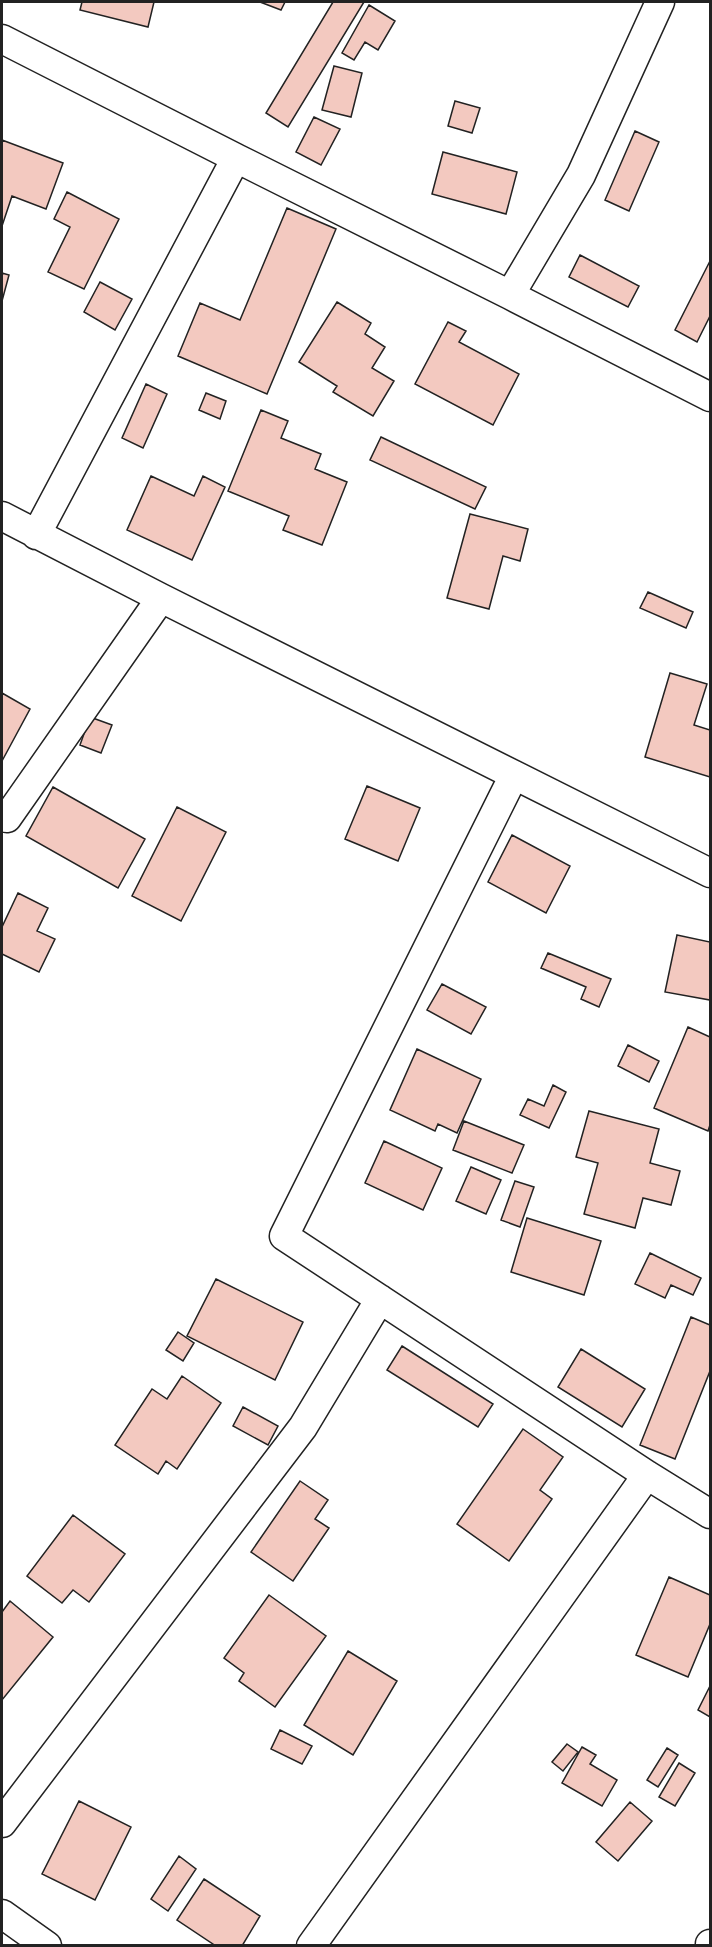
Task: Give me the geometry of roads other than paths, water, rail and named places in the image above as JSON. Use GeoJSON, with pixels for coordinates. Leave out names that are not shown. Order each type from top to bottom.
{"type":"FeatureCollection","features":[{"type":"Feature","properties":{"kind":"street"},"geometry":{"type":"LineString","coordinates":[[510,295],[581,175],[660,2]]}},
{"type":"Feature","properties":{"kind":"street"},"geometry":{"type":"LineString","coordinates":[[2,39],[711,397]]}},
{"type":"Feature","properties":{"kind":"street"},"geometry":{"type":"LineString","coordinates":[[36,535],[236,158]]}},
{"type":"Feature","properties":{"kind":"street"},"geometry":{"type":"LineString","coordinates":[[2,516],[711,873]]}},
{"type":"Feature","properties":{"kind":"street"},"geometry":{"type":"LineString","coordinates":[[7,818],[161,598]]}},
{"type":"Feature","properties":{"kind":"street"},"geometry":{"type":"LineString","coordinates":[[514,775],[284,1236],[711,1514]]}},
{"type":"Feature","properties":{"kind":"street"},"geometry":{"type":"LineString","coordinates":[[2,1823],[303,1427],[380,1299]]}},
{"type":"Feature","properties":{"kind":"street"},"geometry":{"type":"LineString","coordinates":[[311,1946],[647,1474]]}},
{"type":"Feature","properties":{"kind":"street"},"geometry":{"type":"LineString","coordinates":[[2,1914],[47,1946]]}}]}
